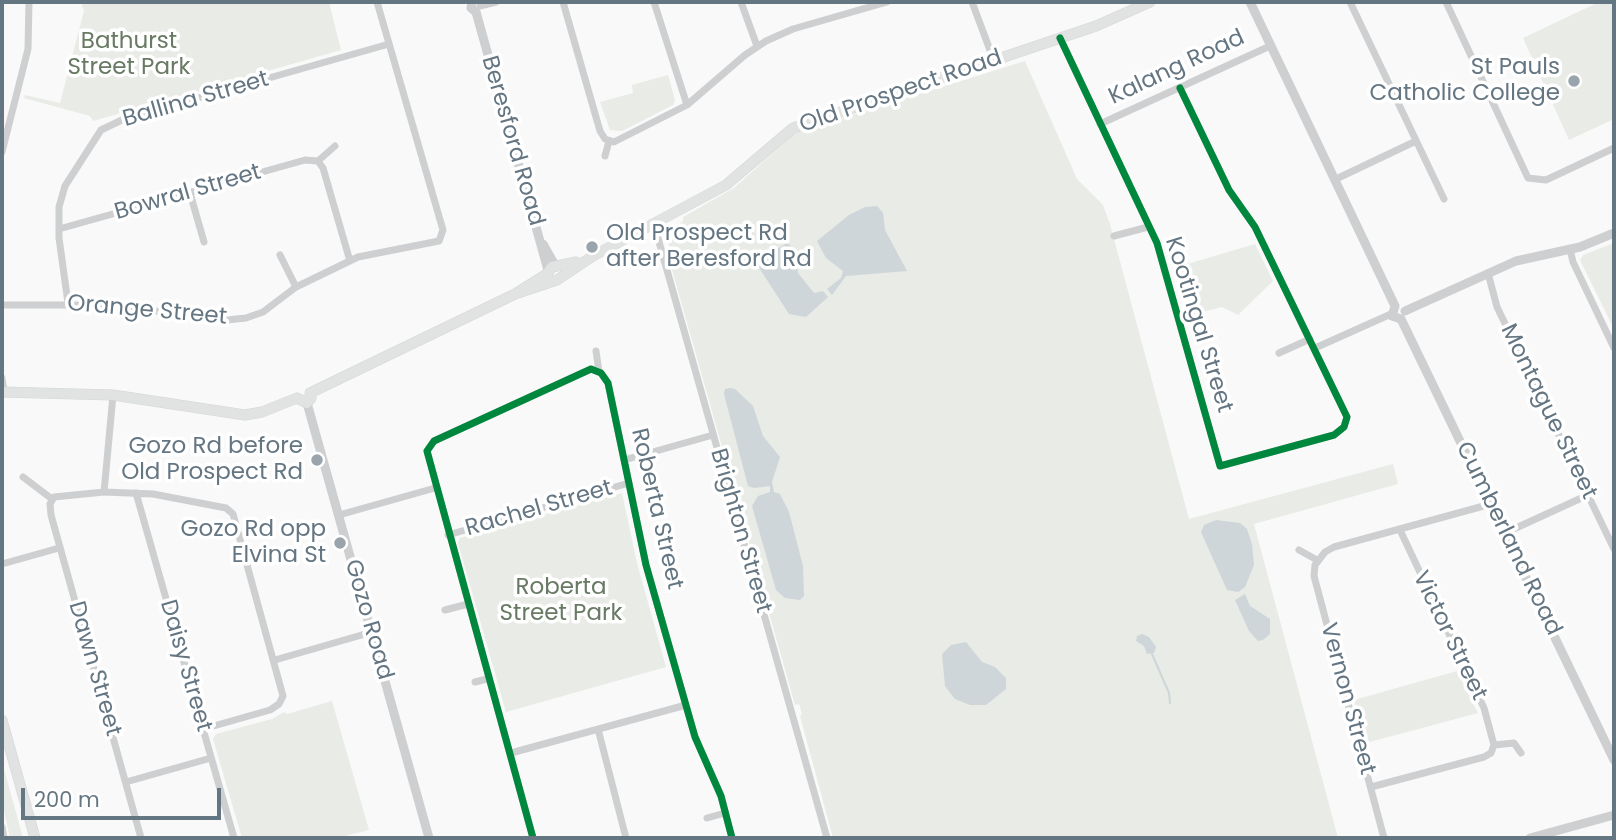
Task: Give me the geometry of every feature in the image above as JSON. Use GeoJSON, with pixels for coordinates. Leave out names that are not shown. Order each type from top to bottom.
{"type":"FeatureCollection","features":[{"type":"Feature","properties":{"kind":"main road","name":"Old Prospect Road"},"geometry":{"type":"LineString","coordinates":[[3,392],[113,395],[245,415],[305,398],[654,224],[735,179],[793,128],[1060,38],[1150,2]]}},
{"type":"Feature","properties":{"kind":"main road"},"geometry":{"type":"LineString","coordinates":[[2,720],[35,838]]}},
{"type":"Feature","properties":{"kind":"street"},"geometry":{"type":"LineString","coordinates":[[2,152],[29,49],[29,2]]}},
{"type":"Feature","properties":{"kind":"street","name":"Orange Street"},"geometry":{"type":"LineString","coordinates":[[2,306],[68,303],[140,308],[227,320],[263,312],[296,287],[350,261],[444,240],[377,2]]}},
{"type":"Feature","properties":{"kind":"street"},"geometry":{"type":"LineString","coordinates":[[475,6],[496,2]]}},
{"type":"Feature","properties":{"kind":"street"},"geometry":{"type":"LineString","coordinates":[[563,2],[600,131],[609,141],[618,142],[687,105],[757,47],[793,29],[887,2]]}},
{"type":"Feature","properties":{"kind":"street"},"geometry":{"type":"LineString","coordinates":[[654,2],[687,105]]}},
{"type":"Feature","properties":{"kind":"street"},"geometry":{"type":"LineString","coordinates":[[741,2],[757,47]]}},
{"type":"Feature","properties":{"kind":"street"},"geometry":{"type":"LineString","coordinates":[[972,2],[994,61]]}},
{"type":"Feature","properties":{"kind":"street"},"geometry":{"type":"LineString","coordinates":[[1250,2],[1393,310]]}},
{"type":"Feature","properties":{"kind":"street"},"geometry":{"type":"LineString","coordinates":[[1350,2],[1444,199]]}},
{"type":"Feature","properties":{"kind":"street"},"geometry":{"type":"LineString","coordinates":[[1446,2],[1528,178],[1546,180],[1614,148]]}},
{"type":"Feature","properties":{"kind":"street","name":"Beresford Road"},"geometry":{"type":"LineString","coordinates":[[475,6],[542,242],[554,273]]}},
{"type":"Feature","properties":{"kind":"street","name":"Kootingal Street"},"geometry":{"type":"LineString","coordinates":[[1060,38],[1168,275],[1220,466],[1334,435],[1345,425]]}},
{"type":"Feature","properties":{"kind":"street","name":"Ballina Street"},"geometry":{"type":"LineString","coordinates":[[68,303],[59,207],[65,186],[94,137],[106,127],[124,119],[389,44]]}},
{"type":"Feature","properties":{"kind":"street","name":"Kalang Road"},"geometry":{"type":"LineString","coordinates":[[1100,124],[1270,46]]}},
{"type":"Feature","properties":{"kind":"street"},"geometry":{"type":"LineString","coordinates":[[1180,88],[1229,190],[1255,227],[1315,348],[1345,411],[1345,425],[1354,429]]}},
{"type":"Feature","properties":{"kind":"street"},"geometry":{"type":"LineString","coordinates":[[605,156],[609,141]]}},
{"type":"Feature","properties":{"kind":"street"},"geometry":{"type":"LineString","coordinates":[[1334,180],[1416,141]]}},
{"type":"Feature","properties":{"kind":"street"},"geometry":{"type":"LineString","coordinates":[[335,146],[318,161],[323,168],[350,261]]}},
{"type":"Feature","properties":{"kind":"street","name":"Bowral Street"},"geometry":{"type":"LineString","coordinates":[[59,229],[305,160],[318,161]]}},
{"type":"Feature","properties":{"kind":"street"},"geometry":{"type":"LineString","coordinates":[[190,193],[204,242]]}},
{"type":"Feature","properties":{"kind":"street","name":"Brighton Street"},"geometry":{"type":"LineString","coordinates":[[654,224],[827,838]]}},
{"type":"Feature","properties":{"kind":"street"},"geometry":{"type":"LineString","coordinates":[[1114,236],[1148,227]]}},
{"type":"Feature","properties":{"kind":"street"},"geometry":{"type":"LineString","coordinates":[[1315,348],[1401,306],[1403,315],[1525,258],[1570,249],[1614,233]]}},
{"type":"Feature","properties":{"kind":"street"},"geometry":{"type":"LineString","coordinates":[[1570,249],[1573,262],[1614,348]]}},
{"type":"Feature","properties":{"kind":"street"},"geometry":{"type":"LineString","coordinates":[[280,255],[296,287]]}},
{"type":"Feature","properties":{"kind":"street","name":"Montague Street"},"geometry":{"type":"LineString","coordinates":[[1488,273],[1497,307],[1588,495],[1611,535],[1614,549]]}},
{"type":"Feature","properties":{"kind":"street","name":"Cumberland Road"},"geometry":{"type":"LineString","coordinates":[[1403,315],[1614,760]]}},
{"type":"Feature","properties":{"kind":"street"},"geometry":{"type":"LineString","coordinates":[[1279,353],[1310,339]]}},
{"type":"Feature","properties":{"kind":"street","name":"Roberta Street"},"geometry":{"type":"LineString","coordinates":[[596,351],[599,372],[608,383],[646,565],[695,737],[726,813],[732,838]]}},
{"type":"Feature","properties":{"kind":"street"},"geometry":{"type":"LineString","coordinates":[[533,838],[511,753],[487,679],[426,447],[582,370],[599,372]]}},
{"type":"Feature","properties":{"kind":"street"},"geometry":{"type":"LineString","coordinates":[[2,378],[3,392]]}},
{"type":"Feature","properties":{"kind":"street"},"geometry":{"type":"LineString","coordinates":[[104,492],[113,395]]}},
{"type":"Feature","properties":{"kind":"street","name":"Gozo Road"},"geometry":{"type":"LineString","coordinates":[[305,398],[429,838]]}},
{"type":"Feature","properties":{"kind":"street"},"geometry":{"type":"LineString","coordinates":[[624,460],[713,435]]}},
{"type":"Feature","properties":{"kind":"street"},"geometry":{"type":"LineString","coordinates":[[23,477],[52,499],[65,494],[136,493],[233,508],[283,691],[279,704],[270,710],[203,729]]}},
{"type":"Feature","properties":{"kind":"street","name":"Rachel Street"},"geometry":{"type":"LineString","coordinates":[[448,535],[629,483]]}},
{"type":"Feature","properties":{"kind":"street"},"geometry":{"type":"LineString","coordinates":[[339,515],[435,488]]}},
{"type":"Feature","properties":{"kind":"street","name":"Daisy Street"},"geometry":{"type":"LineString","coordinates":[[136,493],[234,838]]}},
{"type":"Feature","properties":{"kind":"street"},"geometry":{"type":"LineString","coordinates":[[1505,533],[1588,495]]}},
{"type":"Feature","properties":{"kind":"street","name":"Dawn Street"},"geometry":{"type":"LineString","coordinates":[[52,499],[50,511],[59,548],[141,838]]}},
{"type":"Feature","properties":{"kind":"street"},"geometry":{"type":"LineString","coordinates":[[1299,550],[1317,560],[1334,547],[1491,504]]}},
{"type":"Feature","properties":{"kind":"street","name":"Victor Street"},"geometry":{"type":"LineString","coordinates":[[1400,530],[1484,708],[1494,745]]}},
{"type":"Feature","properties":{"kind":"street"},"geometry":{"type":"LineString","coordinates":[[2,564],[59,548]]}},
{"type":"Feature","properties":{"kind":"street","name":"Vernon Street"},"geometry":{"type":"LineString","coordinates":[[1317,560],[1314,576],[1384,838]]}},
{"type":"Feature","properties":{"kind":"street"},"geometry":{"type":"LineString","coordinates":[[445,610],[468,604]]}},
{"type":"Feature","properties":{"kind":"street"},"geometry":{"type":"LineString","coordinates":[[275,660],[372,632]]}},
{"type":"Feature","properties":{"kind":"street"},"geometry":{"type":"LineString","coordinates":[[475,682],[487,679]]}},
{"type":"Feature","properties":{"kind":"street"},"geometry":{"type":"LineString","coordinates":[[511,753],[686,705]]}},
{"type":"Feature","properties":{"kind":"street"},"geometry":{"type":"LineString","coordinates":[[598,729],[626,838]]}},
{"type":"Feature","properties":{"kind":"street"},"geometry":{"type":"LineString","coordinates":[[1371,787],[1487,756],[1494,745],[1514,743],[1521,753]]}},
{"type":"Feature","properties":{"kind":"street"},"geometry":{"type":"LineString","coordinates":[[126,782],[211,758]]}},
{"type":"Feature","properties":{"kind":"street"},"geometry":{"type":"LineString","coordinates":[[707,818],[726,813]]}},
{"type":"Feature","properties":{"kind":"street"},"geometry":{"type":"LineString","coordinates":[[1530,838],[1614,815]]}},
{"type":"Feature","properties":{"kind":"street"},"geometry":{"type":"LineString","coordinates":[[2,827],[5,838]]}},
{"type":"Feature","properties":{"kind":"green space","name":"Bathurst Street Park"},"geometry":{"type":"Polygon","coordinates":[[[81,2],[329,2],[341,50],[93,121],[90,116],[24,98],[25,95],[60,103],[84,11],[81,2]]]}},
{"type":"Feature","properties":{"kind":"green space","name":"St Pauls Catholic College"},"geometry":{"type":"Polygon","coordinates":[[[1599,2],[1614,2],[1614,119],[1569,140],[1523,38],[1599,2]]]}},
{"type":"Feature","properties":{"kind":"green space"},"geometry":{"type":"Polygon","coordinates":[[[1025,61],[1077,179],[1103,205],[1110,224],[1189,519],[1393,464],[1398,484],[1254,524],[1338,838],[833,838],[800,716],[802,714],[799,704],[795,705],[667,252],[670,250],[666,233],[683,221],[683,217],[734,188],[796,132],[1025,61]]]}},
{"type":"Feature","properties":{"kind":"green space"},"geometry":{"type":"Polygon","coordinates":[[[668,75],[675,100],[673,105],[622,131],[610,130],[600,102],[633,93],[632,85],[668,75]]]}},
{"type":"Feature","properties":{"kind":"green space"},"geometry":{"type":"Polygon","coordinates":[[[1614,243],[1614,329],[1580,260],[1583,255],[1614,243]]]}},
{"type":"Feature","properties":{"kind":"green space"},"geometry":{"type":"Polygon","coordinates":[[[1255,244],[1273,281],[1238,315],[1222,307],[1187,316],[1174,268],[1255,244]]]}},
{"type":"Feature","properties":{"kind":"green space","name":"Roberta Street Park"},"geometry":{"type":"Polygon","coordinates":[[[622,493],[637,563],[666,667],[506,712],[458,543],[460,538],[622,493]]]}},
{"type":"Feature","properties":{"kind":"green space"},"geometry":{"type":"Polygon","coordinates":[[[1457,671],[1478,713],[1366,743],[1354,700],[1457,671]]]}},
{"type":"Feature","properties":{"kind":"green space"},"geometry":{"type":"Polygon","coordinates":[[[332,701],[369,830],[337,838],[242,838],[213,739],[216,734],[272,719],[284,712],[287,714],[332,701]]]}},
{"type":"Feature","properties":{"kind":"green space"},"geometry":{"type":"Polygon","coordinates":[[[2,762],[23,838],[10,838],[2,802],[2,762]]]}},
{"type":"Feature","properties":{"kind":"shaded area"},"geometry":{"type":"Polygon","coordinates":[[[877,206],[883,213],[885,230],[907,271],[846,276],[832,295],[827,289],[841,278],[843,271],[826,258],[817,241],[849,215],[865,207],[877,206]]]}},
{"type":"Feature","properties":{"kind":"shaded area"},"geometry":{"type":"Polygon","coordinates":[[[787,243],[796,250],[798,273],[814,293],[823,291],[828,297],[806,317],[789,314],[758,266],[761,255],[769,254],[787,243]]]}},
{"type":"Feature","properties":{"kind":"shaded area"},"geometry":{"type":"Polygon","coordinates":[[[725,389],[735,389],[753,406],[763,436],[780,457],[772,482],[774,492],[780,494],[789,512],[803,566],[804,596],[800,600],[785,598],[776,590],[752,506],[758,496],[770,492],[770,486],[748,486],[724,394],[725,389]]]}},
{"type":"Feature","properties":{"kind":"shaded area"},"geometry":{"type":"Polygon","coordinates":[[[1216,520],[1240,523],[1247,529],[1252,544],[1254,565],[1245,587],[1238,592],[1227,590],[1201,532],[1204,525],[1216,520]]]}},
{"type":"Feature","properties":{"kind":"shaded area"},"geometry":{"type":"Polygon","coordinates":[[[1245,594],[1250,606],[1270,619],[1270,634],[1263,640],[1258,641],[1249,631],[1235,600],[1245,594]]]}},
{"type":"Feature","properties":{"kind":"shaded area"},"geometry":{"type":"Polygon","coordinates":[[[1142,634],[1149,637],[1156,647],[1154,653],[1147,654],[1144,646],[1136,641],[1137,636],[1142,634]]]}},
{"type":"Feature","properties":{"kind":"shaded area"},"geometry":{"type":"Polygon","coordinates":[[[966,642],[982,662],[995,667],[1006,678],[1006,689],[986,705],[970,705],[955,699],[945,686],[942,654],[951,645],[966,642]]]}},
{"type":"Feature","properties":{"kind":"waterway"},"geometry":{"type":"LineString","coordinates":[[1152,654],[1169,693],[1170,703]]}},
{"type":"Feature","properties":{"kind":"cycle path"},"geometry":{"type":"LineString","coordinates":[[1060,38],[1157,243],[1220,466],[1334,435],[1344,427],[1347,417],[1255,227],[1229,190],[1180,88]]}},
{"type":"Feature","properties":{"kind":"cycle path"},"geometry":{"type":"LineString","coordinates":[[533,838],[427,451],[434,441],[591,369],[601,373],[608,383],[646,565],[695,737],[721,796],[732,838]]}},
{"type":"Feature","properties":{"kind":"place","name":"St Pauls Catholic College"},"geometry":{"type":"Point","coordinates":[1574,81]}},
{"type":"Feature","properties":{"kind":"place","name":"Old Prospect Rd after Beresford Rd"},"geometry":{"type":"Point","coordinates":[592,247]}},
{"type":"Feature","properties":{"kind":"place","name":"Gozo Rd before Old Prospect Rd"},"geometry":{"type":"Point","coordinates":[317,460]}},
{"type":"Feature","properties":{"kind":"place","name":"Gozo Rd opp Elvina St"},"geometry":{"type":"Point","coordinates":[340,543]}}]}
